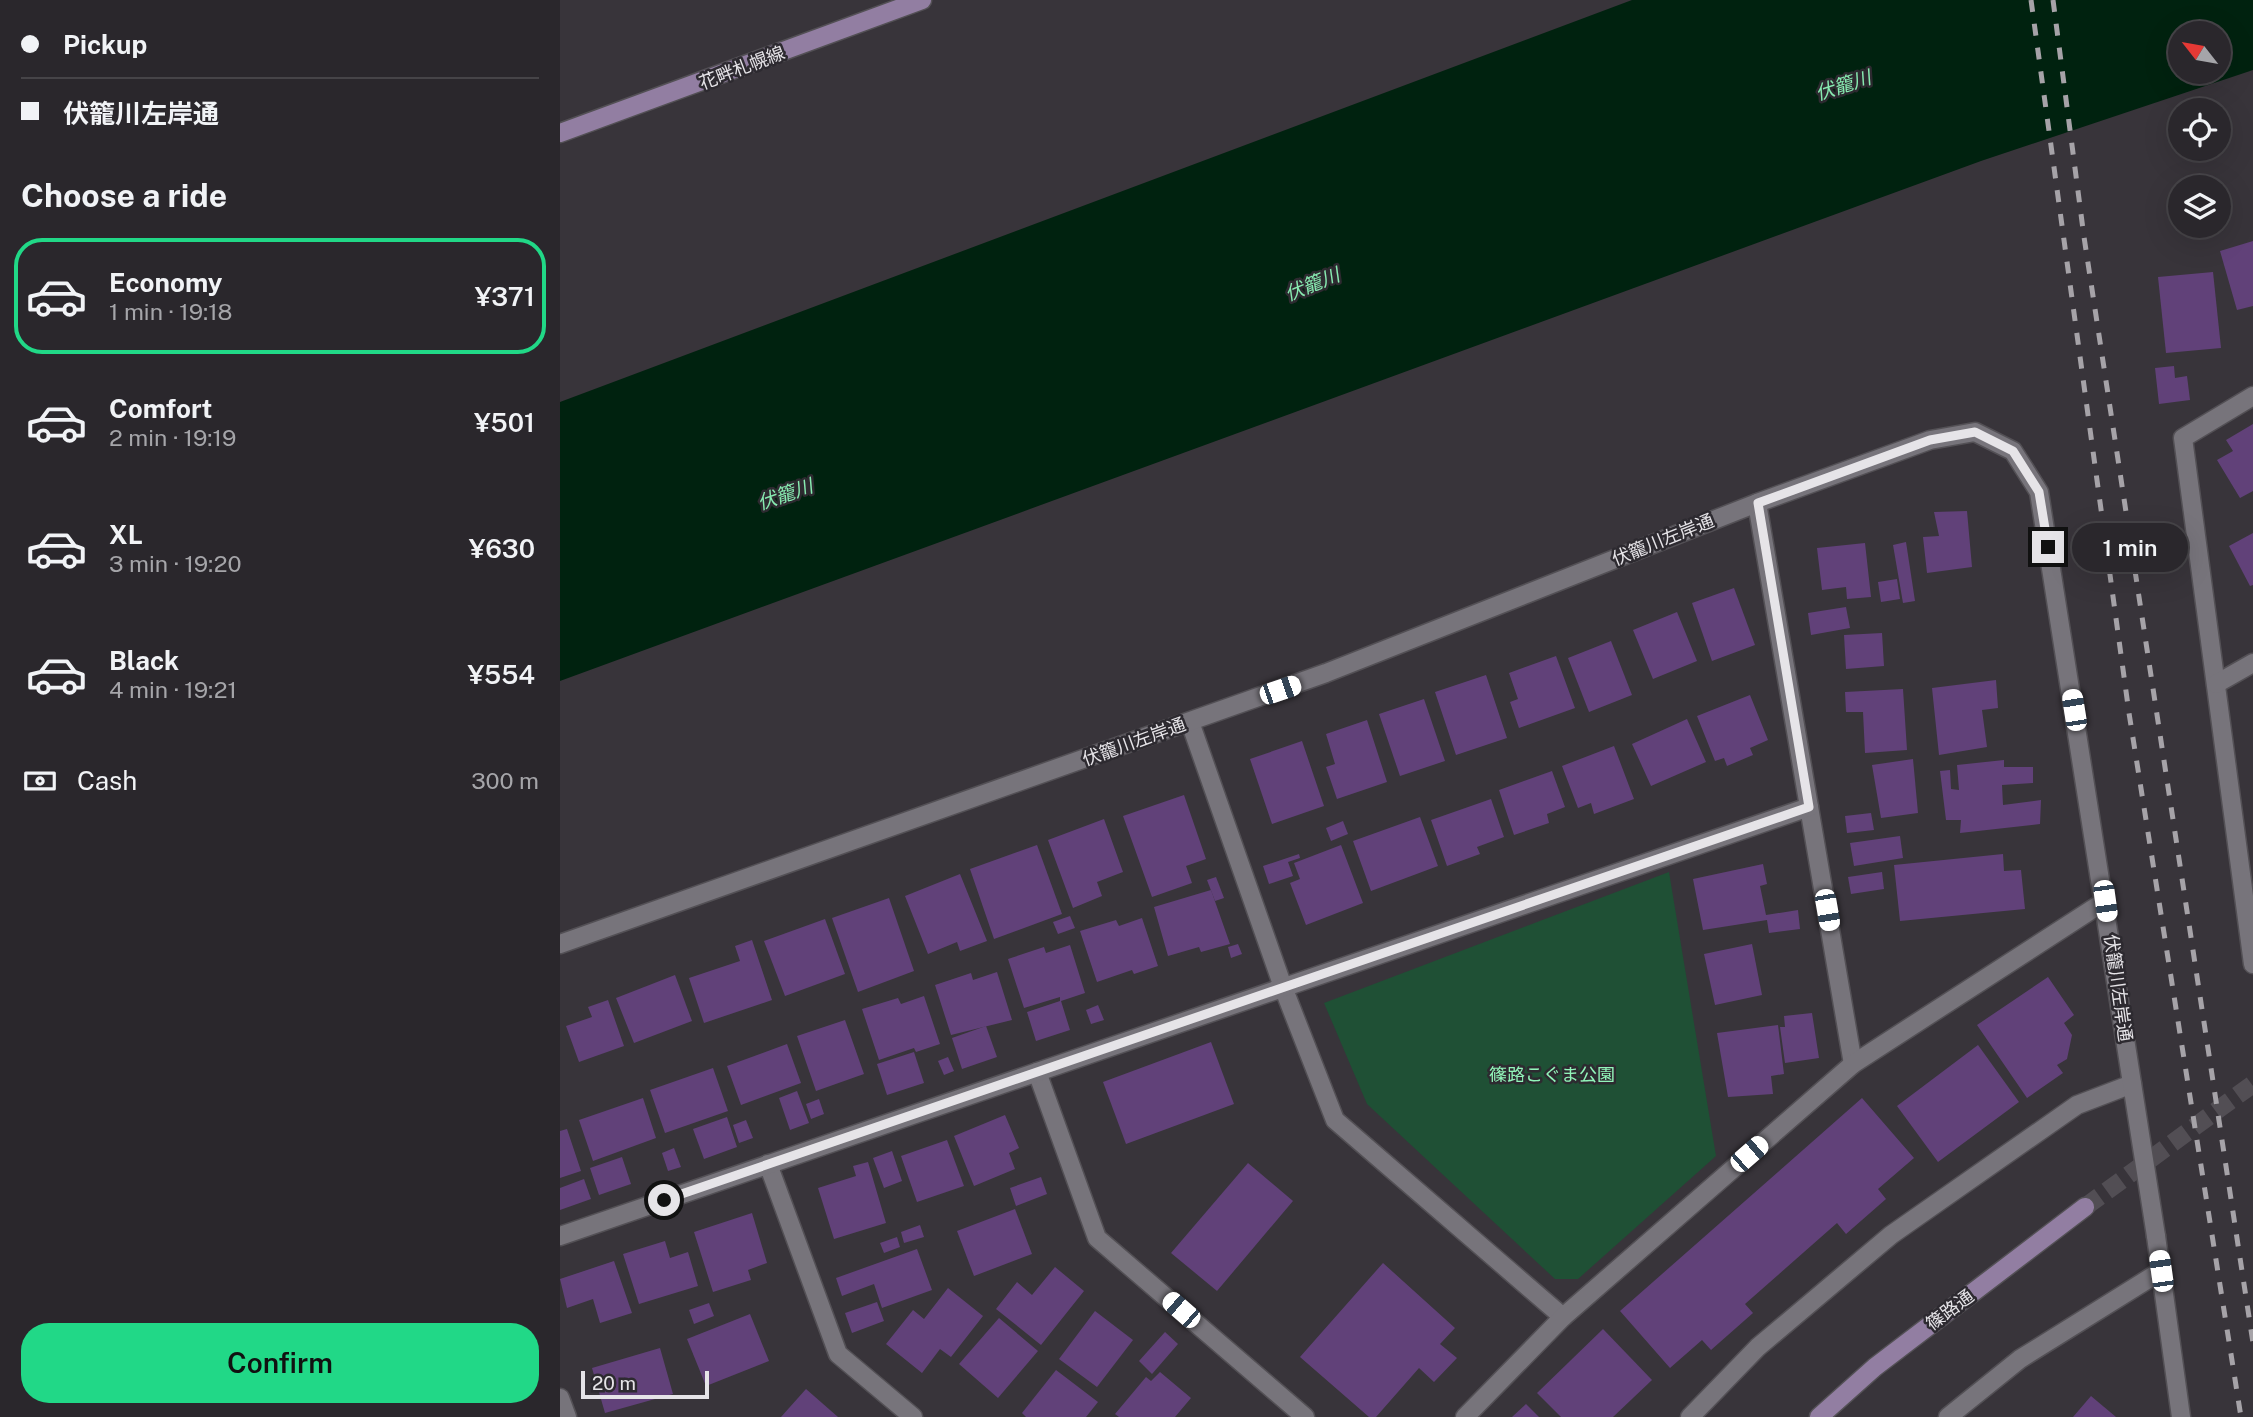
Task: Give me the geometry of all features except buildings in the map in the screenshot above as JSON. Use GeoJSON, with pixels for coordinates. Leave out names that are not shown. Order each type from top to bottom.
{"type":"FeatureCollection","features":[{"type":"Feature","properties":{"kind":"main road","name":"花畔札幌線"},"geometry":{"type":"LineString","coordinates":[[560,133],[922,0]]}},
{"type":"Feature","properties":{"kind":"main road","name":"篠路通"},"geometry":{"type":"LineString","coordinates":[[1819,1417],[1875,1367],[2085,1207]]}},
{"type":"Feature","properties":{"kind":"street"},"geometry":{"type":"LineString","coordinates":[[2253,396],[2183,438],[2253,964]]}},
{"type":"Feature","properties":{"kind":"street","name":"伏籠川左岸通"},"geometry":{"type":"LineString","coordinates":[[560,944],[1339,668],[1758,503],[1930,440],[1975,432],[2013,451],[2039,492],[2105,901],[2181,1417]]}},
{"type":"Feature","properties":{"kind":"street"},"geometry":{"type":"LineString","coordinates":[[1758,503],[1853,1064]]}},
{"type":"Feature","properties":{"kind":"street"},"geometry":{"type":"LineString","coordinates":[[2216,684],[2253,663]]}},
{"type":"Feature","properties":{"kind":"street"},"geometry":{"type":"LineString","coordinates":[[1189,722],[1283,987],[1335,1120],[1563,1317]]}},
{"type":"Feature","properties":{"kind":"street"},"geometry":{"type":"LineString","coordinates":[[560,1236],[1809,807]]}},
{"type":"Feature","properties":{"kind":"street"},"geometry":{"type":"LineString","coordinates":[[1465,1417],[1563,1317],[1853,1064],[2105,901]]}},
{"type":"Feature","properties":{"kind":"street"},"geometry":{"type":"LineString","coordinates":[[1037,1072],[1097,1238],[1306,1417]]}},
{"type":"Feature","properties":{"kind":"street"},"geometry":{"type":"LineString","coordinates":[[1690,1417],[1758,1347],[1891,1235],[2077,1105],[2132,1084]]}},
{"type":"Feature","properties":{"kind":"street"},"geometry":{"type":"LineString","coordinates":[[768,1164],[838,1354],[913,1417]]}},
{"type":"Feature","properties":{"kind":"street"},"geometry":{"type":"LineString","coordinates":[[1948,1417],[2020,1359],[2161,1271]]}},
{"type":"Feature","properties":{"kind":"street"},"geometry":{"type":"LineString","coordinates":[[560,1398],[567,1417]]}},
{"type":"Feature","properties":{"kind":"green space","name":"篠路こぐま公園"},"geometry":{"type":"Polygon","coordinates":[[[1669,872],[1716,1156],[1578,1279],[1555,1279],[1367,1104],[1324,1003],[1669,872]]]}},
{"type":"Feature","properties":{"kind":"water","name":"伏籠川"},"geometry":{"type":"Polygon","coordinates":[[[1632,0],[2253,0],[2253,70],[2231,77],[2231,21],[2168,21],[2168,84],[2211,84],[1981,161],[560,681],[560,402],[1632,0]]]}},
{"type":"Feature","properties":{"kind":"tunnel"},"geometry":{"type":"LineString","coordinates":[[2085,1207],[2253,1084]]}},
{"type":"Feature","properties":{"kind":"railway"},"geometry":{"type":"LineString","coordinates":[[2031,0],[2129,713],[2241,1417]]}},
{"type":"Feature","properties":{"kind":"railway"},"geometry":{"type":"LineString","coordinates":[[2053,0],[2084,237],[2253,1343]]}},
{"type":"Feature","properties":{"kind":"route"},"geometry":{"type":"LineString","coordinates":[[664,1200],[1809,807],[1758,503],[1930,440],[1975,432],[2013,451],[2039,492],[2048,547]]}}]}
